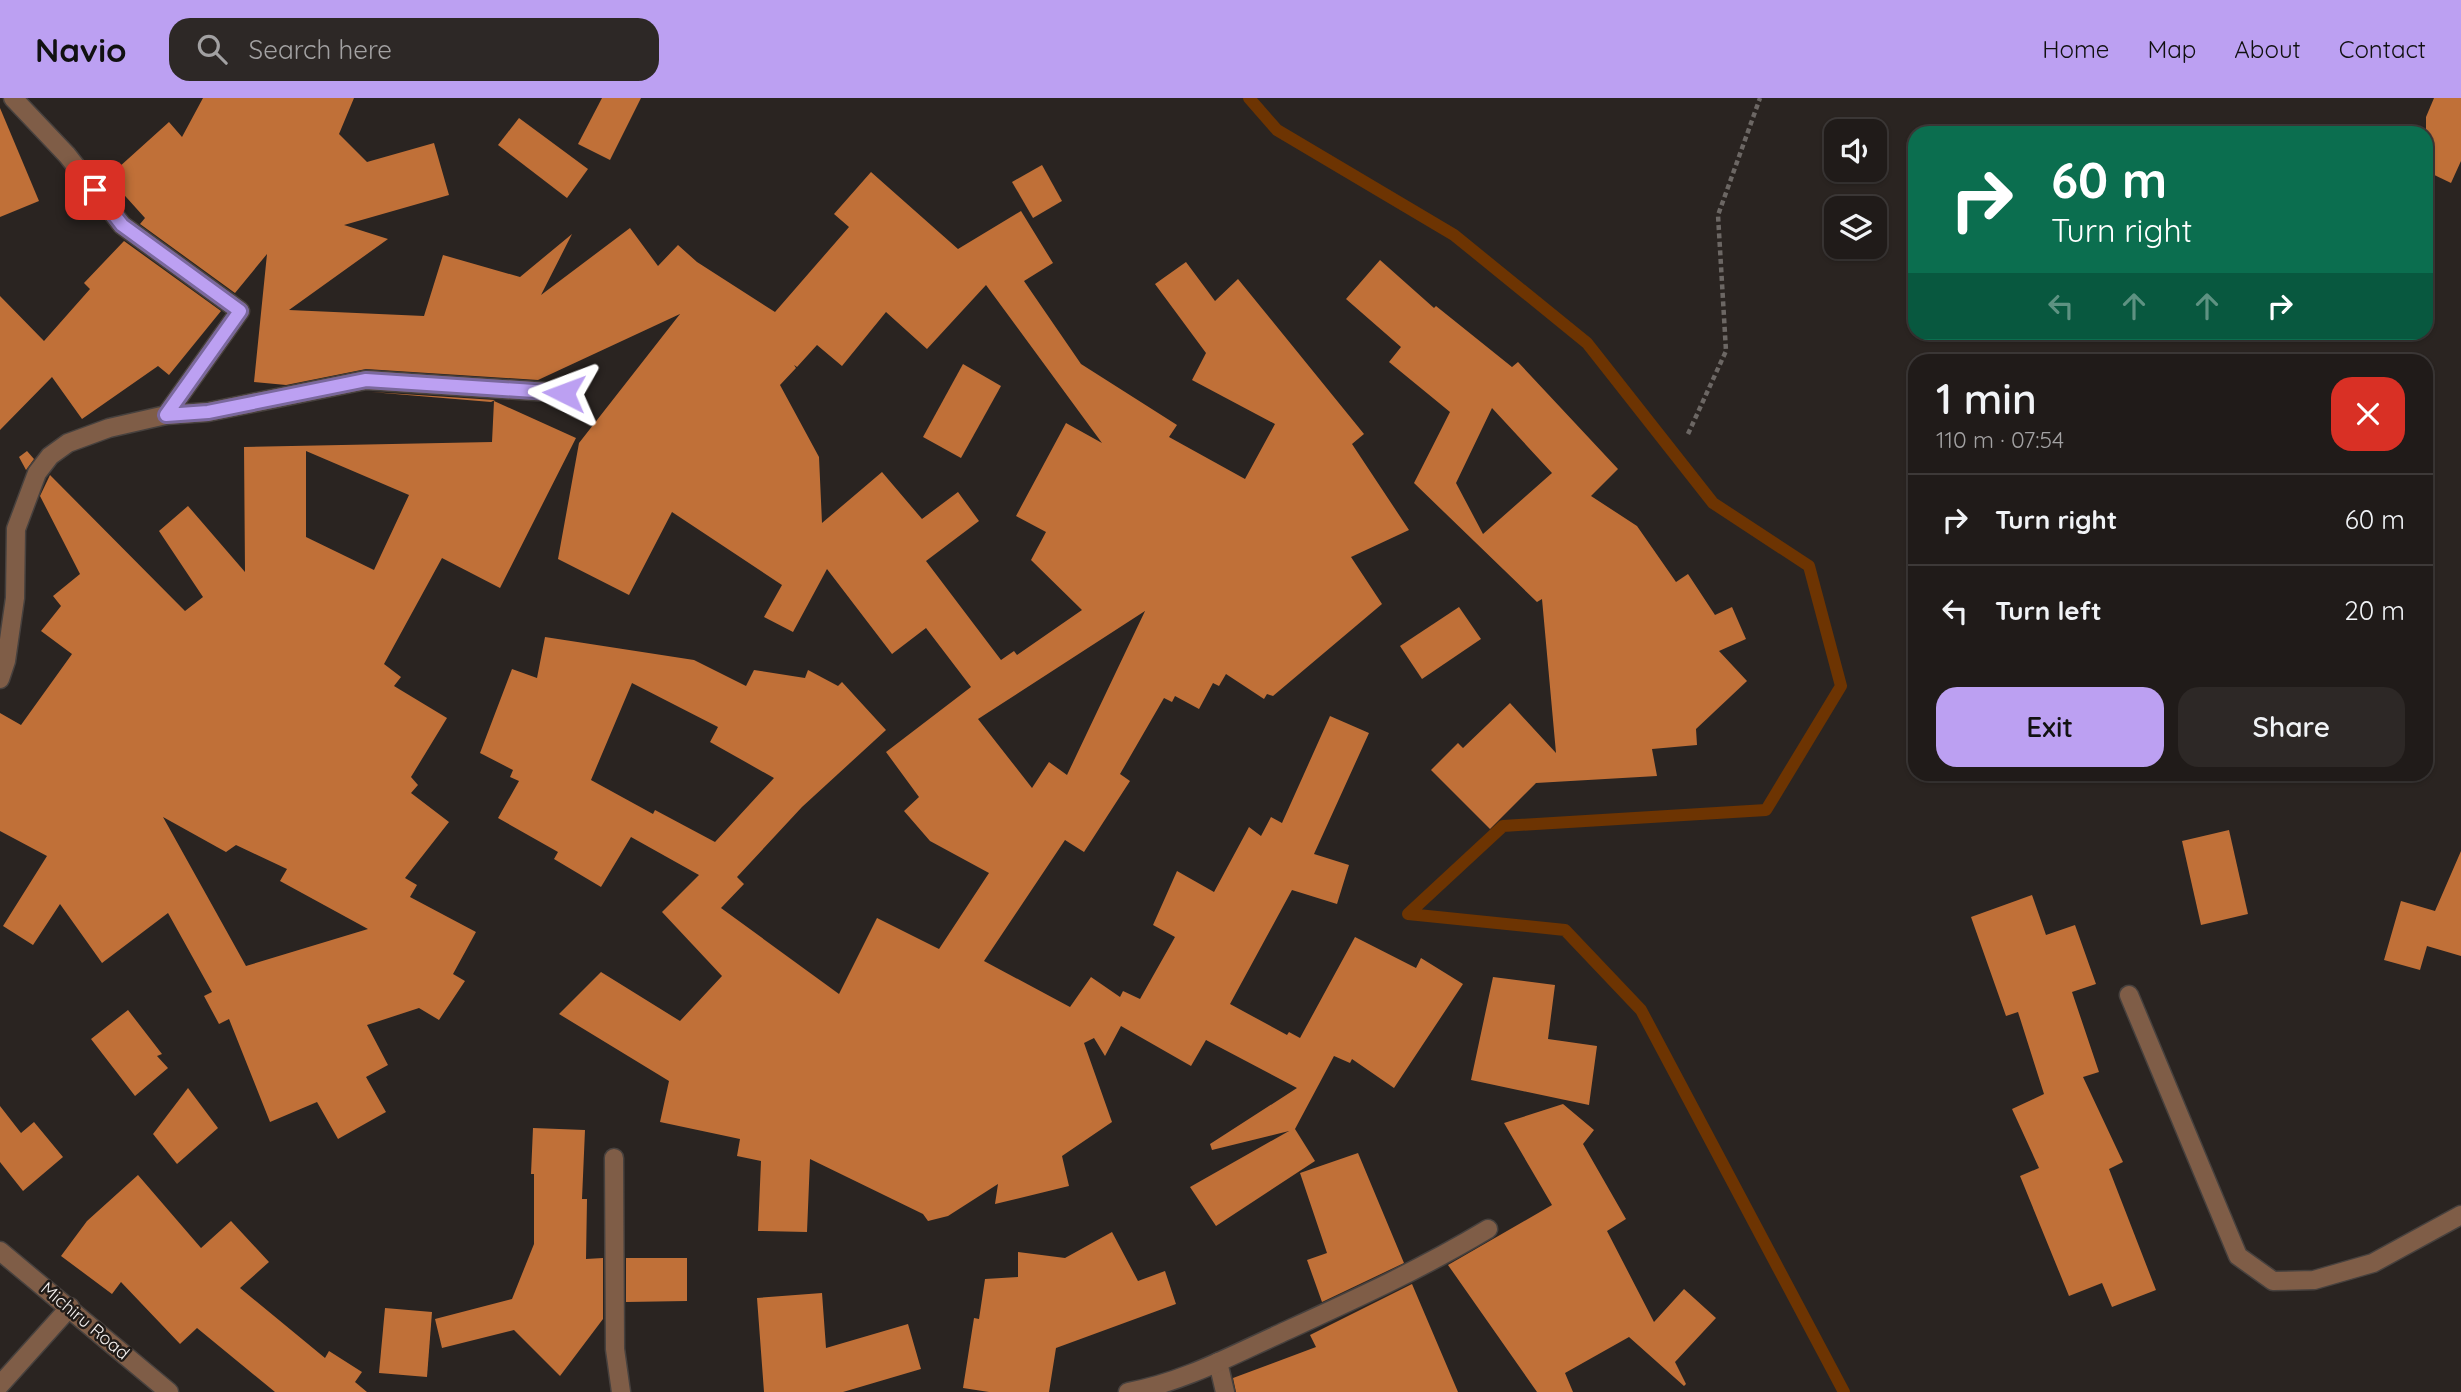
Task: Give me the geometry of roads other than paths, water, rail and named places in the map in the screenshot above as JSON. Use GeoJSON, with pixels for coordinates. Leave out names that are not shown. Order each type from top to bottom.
{"type":"FeatureCollection","features":[{"type":"Feature","properties":{"kind":"street"},"geometry":{"type":"LineString","coordinates":[[13,98],[67,155],[122,225],[240,311],[166,415]]}},
{"type":"Feature","properties":{"kind":"street"},"geometry":{"type":"LineString","coordinates":[[0,679],[6,661],[15,598],[16,529],[37,473],[50,456],[68,443],[109,428],[166,415],[208,412],[366,380],[564,393]]}},
{"type":"Feature","properties":{"kind":"street"},"geometry":{"type":"LineString","coordinates":[[2129,995],[2238,1256],[2273,1281],[2314,1280],[2373,1263],[2461,1215]]}},
{"type":"Feature","properties":{"kind":"street"},"geometry":{"type":"LineString","coordinates":[[614,1158],[615,1349],[621,1392]]}},
{"type":"Feature","properties":{"kind":"street"},"geometry":{"type":"LineString","coordinates":[[1128,1392],[1156,1387],[1219,1362],[1391,1284],[1488,1229]]}},
{"type":"Feature","properties":{"kind":"street","name":"Michiru Road"},"geometry":{"type":"LineString","coordinates":[[0,1251],[169,1392]]}},
{"type":"Feature","properties":{"kind":"street"},"geometry":{"type":"LineString","coordinates":[[0,1385],[70,1307]]}},
{"type":"Feature","properties":{"kind":"street"},"geometry":{"type":"LineString","coordinates":[[1219,1362],[1224,1392]]}},
{"type":"Feature","properties":{"kind":"waterway"},"geometry":{"type":"LineString","coordinates":[[1249,98],[1277,130],[1454,235],[1587,343],[1713,503],[1809,566],[1841,686],[1766,810],[1503,826],[1408,914],[1565,930],[1641,1010],[1844,1392]]}}]}
